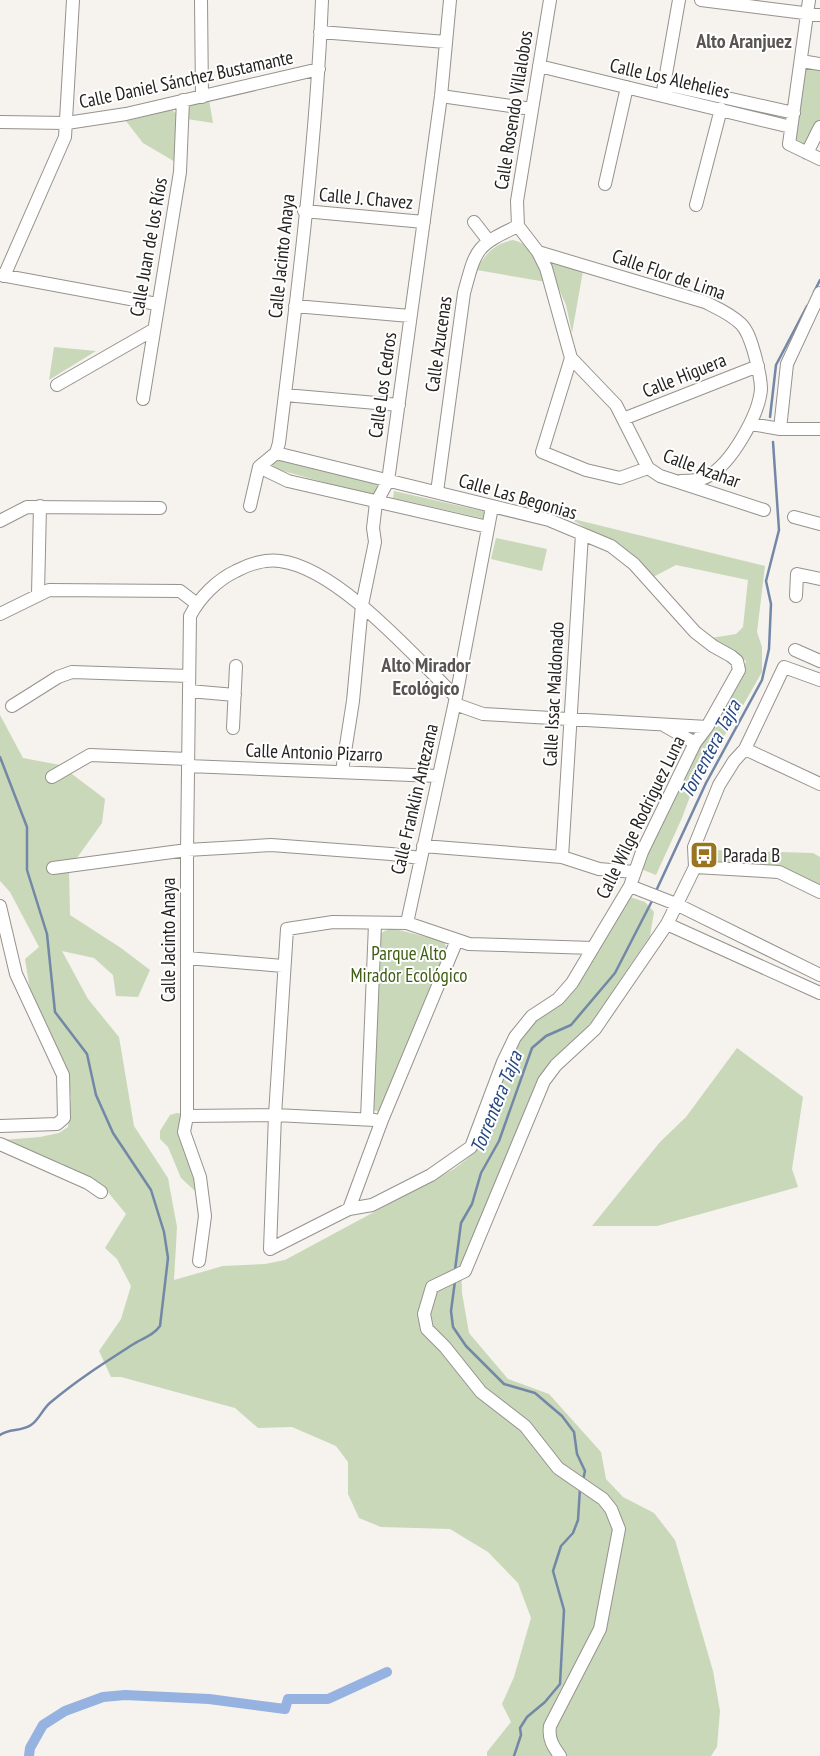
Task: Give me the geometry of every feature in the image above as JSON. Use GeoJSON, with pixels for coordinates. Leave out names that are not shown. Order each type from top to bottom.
{"type":"FeatureCollection","features":[{"type":"Feature","properties":{"kind":"street"},"geometry":{"type":"LineString","coordinates":[[73,0],[67,123],[59,153],[2,276],[157,304]]}},
{"type":"Feature","properties":{"kind":"street"},"geometry":{"type":"LineString","coordinates":[[201,0],[202,97]]}},
{"type":"Feature","properties":{"kind":"street","name":"Calle Jacinto Anaya"},"geometry":{"type":"LineString","coordinates":[[276,453],[279,443],[295,306],[319,70],[322,0]]}},
{"type":"Feature","properties":{"kind":"street","name":"Calle Los Cedros"},"geometry":{"type":"LineString","coordinates":[[342,771],[353,701],[362,606],[375,542],[372,528],[376,502],[388,481],[399,405],[441,96],[450,0]]}},
{"type":"Feature","properties":{"kind":"street","name":"Calle Rosendo Villalobos"},"geometry":{"type":"LineString","coordinates":[[518,226],[516,201],[550,0]]}},
{"type":"Feature","properties":{"kind":"street"},"geometry":{"type":"LineString","coordinates":[[679,0],[663,89],[794,113]]}},
{"type":"Feature","properties":{"kind":"street"},"geometry":{"type":"LineString","coordinates":[[701,0],[814,14]]}},
{"type":"Feature","properties":{"kind":"street"},"geometry":{"type":"LineString","coordinates":[[809,0],[814,14],[801,61],[789,144],[820,159]]}},
{"type":"Feature","properties":{"kind":"street"},"geometry":{"type":"LineString","coordinates":[[320,32],[446,42]]}},
{"type":"Feature","properties":{"kind":"street"},"geometry":{"type":"LineString","coordinates":[[801,61],[820,64]]}},
{"type":"Feature","properties":{"kind":"street","name":"Calle Los Alehelies"},"geometry":{"type":"LineString","coordinates":[[539,66],[628,87],[663,89],[721,108],[791,127]]}},
{"type":"Feature","properties":{"kind":"street","name":"Calle Daniel Sánchez Bustamante"},"geometry":{"type":"LineString","coordinates":[[0,122],[67,123],[126,114],[319,70]]}},
{"type":"Feature","properties":{"kind":"street"},"geometry":{"type":"LineString","coordinates":[[605,184],[628,87]]}},
{"type":"Feature","properties":{"kind":"street"},"geometry":{"type":"LineString","coordinates":[[441,96],[532,109]]}},
{"type":"Feature","properties":{"kind":"street","name":"Calle Juan de los Ríos"},"geometry":{"type":"LineString","coordinates":[[143,400],[157,304],[180,172],[183,100]]}},
{"type":"Feature","properties":{"kind":"street"},"geometry":{"type":"LineString","coordinates":[[696,205],[721,108]]}},
{"type":"Feature","properties":{"kind":"street"},"geometry":{"type":"LineString","coordinates":[[807,153],[820,127]]}},
{"type":"Feature","properties":{"kind":"street","name":"Calle J. Chavez"},"geometry":{"type":"LineString","coordinates":[[304,211],[424,222]]}},
{"type":"Feature","properties":{"kind":"street"},"geometry":{"type":"LineString","coordinates":[[474,222],[488,240]]}},
{"type":"Feature","properties":{"kind":"street"},"geometry":{"type":"LineString","coordinates":[[518,226],[538,252],[546,268],[570,358],[604,390],[616,405],[648,468]]}},
{"type":"Feature","properties":{"kind":"street","name":"Calle Azucenas"},"geometry":{"type":"LineString","coordinates":[[436,492],[464,293],[470,266],[488,240],[518,226]]}},
{"type":"Feature","properties":{"kind":"street","name":"Calle Flor de Lima"},"geometry":{"type":"LineString","coordinates":[[538,252],[671,290],[719,309],[742,324],[750,339],[758,366],[761,390],[751,424],[725,461],[709,476],[694,481],[676,481]]}},
{"type":"Feature","properties":{"kind":"street"},"geometry":{"type":"LineString","coordinates":[[780,428],[787,364],[820,293]]}},
{"type":"Feature","properties":{"kind":"street"},"geometry":{"type":"LineString","coordinates":[[295,306],[410,316]]}},
{"type":"Feature","properties":{"kind":"street"},"geometry":{"type":"LineString","coordinates":[[57,385],[153,330]]}},
{"type":"Feature","properties":{"kind":"street","name":"Calle Azahar"},"geometry":{"type":"LineString","coordinates":[[570,358],[542,452],[586,470],[620,478],[648,468],[660,476],[764,510]]}},
{"type":"Feature","properties":{"kind":"street","name":"Calle Higuera"},"geometry":{"type":"LineString","coordinates":[[623,419],[758,366]]}},
{"type":"Feature","properties":{"kind":"street"},"geometry":{"type":"LineString","coordinates":[[285,395],[399,405]]}},
{"type":"Feature","properties":{"kind":"street"},"geometry":{"type":"LineString","coordinates":[[751,424],[780,428],[820,428]]}},
{"type":"Feature","properties":{"kind":"street"},"geometry":{"type":"LineString","coordinates":[[250,506],[259,467],[276,453]]}},
{"type":"Feature","properties":{"kind":"street","name":"Calle Las Begonias"},"geometry":{"type":"LineString","coordinates":[[276,453],[549,520],[611,546],[634,564],[695,632],[737,662]]}},
{"type":"Feature","properties":{"kind":"street","name":"Calle Las Begonias"},"geometry":{"type":"LineString","coordinates":[[259,467],[288,481],[488,527]]}},
{"type":"Feature","properties":{"kind":"street"},"geometry":{"type":"LineString","coordinates":[[38,594],[40,506]]}},
{"type":"Feature","properties":{"kind":"street"},"geometry":{"type":"LineString","coordinates":[[0,521],[27,507],[160,508]]}},
{"type":"Feature","properties":{"kind":"street","name":"Calle Franklin Antezana"},"geometry":{"type":"LineString","coordinates":[[407,923],[437,776],[456,700],[492,507]]}},
{"type":"Feature","properties":{"kind":"street"},"geometry":{"type":"LineString","coordinates":[[794,517],[820,524]]}},
{"type":"Feature","properties":{"kind":"street","name":"Calle Issac Maldonado"},"geometry":{"type":"LineString","coordinates":[[562,856],[582,534]]}},
{"type":"Feature","properties":{"kind":"street"},"geometry":{"type":"LineString","coordinates":[[0,614],[49,590],[180,591],[197,604],[217,583],[231,573],[264,562],[280,561],[298,565],[318,574],[362,606],[456,700],[483,714],[571,720],[660,723],[707,728]]}},
{"type":"Feature","properties":{"kind":"street"},"geometry":{"type":"LineString","coordinates":[[796,596],[797,574],[820,579]]}},
{"type":"Feature","properties":{"kind":"street","name":"Calle Jacinto Anaya"},"geometry":{"type":"LineString","coordinates":[[197,604],[190,616],[187,850],[187,1116],[184,1132],[200,1177],[205,1216],[199,1261]]}},
{"type":"Feature","properties":{"kind":"street"},"geometry":{"type":"LineString","coordinates":[[795,650],[820,661]]}},
{"type":"Feature","properties":{"kind":"street","name":"Calle Wilge Rodriguez Luna"},"geometry":{"type":"LineString","coordinates":[[275,1115],[270,1249],[350,1209],[372,1205],[380,1201],[431,1175],[471,1147],[502,1062],[514,1037],[532,1016],[563,994],[572,984],[630,886],[634,872],[695,743],[707,728],[736,678],[739,670],[737,662]]}},
{"type":"Feature","properties":{"kind":"street"},"geometry":{"type":"LineString","coordinates":[[233,728],[236,666]]}},
{"type":"Feature","properties":{"kind":"street"},"geometry":{"type":"LineString","coordinates":[[560,1756],[551,1742],[550,1726],[600,1629],[619,1529],[611,1509],[558,1468],[525,1426],[481,1392],[445,1347],[426,1329],[424,1314],[432,1287],[465,1272],[544,1082],[556,1065],[595,1029],[667,924],[695,867],[694,847],[719,785],[744,749],[784,667],[820,680]]}},
{"type":"Feature","properties":{"kind":"street"},"geometry":{"type":"LineString","coordinates":[[12,706],[58,678],[72,672],[189,676]]}},
{"type":"Feature","properties":{"kind":"street"},"geometry":{"type":"LineString","coordinates":[[189,691],[235,695]]}},
{"type":"Feature","properties":{"kind":"street"},"geometry":{"type":"LineString","coordinates":[[660,723],[695,743]]}},
{"type":"Feature","properties":{"kind":"street"},"geometry":{"type":"LineString","coordinates":[[744,749],[820,784]]}},
{"type":"Feature","properties":{"kind":"street","name":"Calle Antonio Pizarro"},"geometry":{"type":"LineString","coordinates":[[52,777],[90,756],[437,776]]}},
{"type":"Feature","properties":{"kind":"street"},"geometry":{"type":"LineString","coordinates":[[53,868],[187,850],[271,845],[391,854],[421,852],[562,856],[599,869],[634,872]]}},
{"type":"Feature","properties":{"kind":"street"},"geometry":{"type":"LineString","coordinates":[[695,867],[779,872],[820,892]]}},
{"type":"Feature","properties":{"kind":"street"},"geometry":{"type":"LineString","coordinates":[[630,886],[678,901],[820,975]]}},
{"type":"Feature","properties":{"kind":"street"},"geometry":{"type":"LineString","coordinates":[[0,906],[16,974],[63,1075],[64,1118],[57,1124],[0,1126]]}},
{"type":"Feature","properties":{"kind":"street"},"geometry":{"type":"LineString","coordinates":[[275,1115],[279,1078],[283,966],[287,929],[333,922],[407,923],[469,944],[593,948]]}},
{"type":"Feature","properties":{"kind":"street"},"geometry":{"type":"LineString","coordinates":[[367,1119],[375,924]]}},
{"type":"Feature","properties":{"kind":"street"},"geometry":{"type":"LineString","coordinates":[[667,924],[820,993]]}},
{"type":"Feature","properties":{"kind":"street"},"geometry":{"type":"LineString","coordinates":[[350,1209],[382,1120],[457,940]]}},
{"type":"Feature","properties":{"kind":"street"},"geometry":{"type":"LineString","coordinates":[[187,958],[283,966]]}},
{"type":"Feature","properties":{"kind":"street"},"geometry":{"type":"LineString","coordinates":[[187,1116],[275,1115],[382,1120]]}},
{"type":"Feature","properties":{"kind":"street"},"geometry":{"type":"LineString","coordinates":[[0,1144],[88,1183],[101,1192]]}},
{"type":"Feature","properties":{"kind":"green space"},"geometry":{"type":"Polygon","coordinates":[[[809,68],[820,69],[820,122],[807,146],[796,139],[805,70],[809,68]]]}},
{"type":"Feature","properties":{"kind":"green space"},"geometry":{"type":"Polygon","coordinates":[[[209,100],[213,123],[187,119],[189,106],[209,100]]]}},
{"type":"Feature","properties":{"kind":"green space"},"geometry":{"type":"Polygon","coordinates":[[[172,110],[177,114],[177,163],[143,143],[126,121],[172,110]]]}},
{"type":"Feature","properties":{"kind":"green space"},"geometry":{"type":"Polygon","coordinates":[[[513,240],[527,246],[535,256],[546,282],[477,270],[491,250],[513,240]]]}},
{"type":"Feature","properties":{"kind":"green space"},"geometry":{"type":"Polygon","coordinates":[[[555,261],[583,271],[572,333],[566,305],[552,273],[550,262],[555,261]]]}},
{"type":"Feature","properties":{"kind":"green space"},"geometry":{"type":"Polygon","coordinates":[[[54,347],[96,351],[49,380],[54,347]]]}},
{"type":"Feature","properties":{"kind":"green space"},"geometry":{"type":"Polygon","coordinates":[[[277,457],[318,470],[380,484],[376,494],[372,496],[273,468],[272,463],[277,457]]]}},
{"type":"Feature","properties":{"kind":"green space"},"geometry":{"type":"Polygon","coordinates":[[[394,491],[487,512],[486,519],[393,498],[394,491]]]}},
{"type":"Feature","properties":{"kind":"green space"},"geometry":{"type":"Polygon","coordinates":[[[569,518],[765,566],[757,632],[762,647],[762,672],[733,723],[699,772],[682,818],[656,875],[641,869],[643,864],[701,745],[720,719],[738,685],[746,661],[711,638],[736,634],[743,627],[748,580],[676,565],[653,577],[598,535],[569,518]]]}},
{"type":"Feature","properties":{"kind":"green space"},"geometry":{"type":"Polygon","coordinates":[[[496,538],[547,549],[542,571],[491,559],[496,538]]]}},
{"type":"Feature","properties":{"kind":"green space"},"geometry":{"type":"Polygon","coordinates":[[[0,715],[23,758],[60,765],[105,799],[102,823],[69,869],[70,915],[121,948],[150,970],[138,997],[116,996],[113,975],[94,958],[62,951],[88,999],[119,1037],[134,1126],[168,1178],[177,1227],[174,1280],[223,1266],[265,1264],[285,1260],[454,1169],[471,1155],[479,1145],[515,1046],[537,1020],[630,897],[645,902],[654,912],[650,936],[591,1023],[543,1072],[473,1239],[461,1263],[462,1293],[469,1333],[508,1379],[549,1394],[601,1452],[606,1479],[623,1497],[654,1513],[675,1540],[713,1671],[720,1711],[717,1747],[711,1756],[487,1756],[487,1752],[511,1722],[502,1704],[514,1677],[531,1618],[518,1583],[488,1552],[450,1529],[381,1527],[359,1518],[348,1494],[348,1462],[336,1446],[292,1427],[258,1428],[235,1408],[121,1377],[111,1377],[99,1351],[121,1319],[131,1286],[117,1259],[105,1248],[126,1214],[102,1185],[69,1172],[63,1164],[3,1140],[40,1137],[59,1133],[68,1127],[71,1097],[67,1077],[30,990],[25,959],[39,947],[10,892],[0,881],[0,715]]]}},
{"type":"Feature","properties":{"kind":"green space"},"geometry":{"type":"Polygon","coordinates":[[[700,841],[705,847],[714,850],[813,853],[820,857],[820,885],[782,868],[700,860],[700,841]]]}},
{"type":"Feature","properties":{"kind":"green space","name":"Parque Alto Mirador Ecológico"},"geometry":{"type":"Polygon","coordinates":[[[391,928],[443,941],[446,946],[446,952],[379,1112],[374,1110],[379,934],[391,928]]]}},
{"type":"Feature","properties":{"kind":"green space"},"geometry":{"type":"Polygon","coordinates":[[[737,1048],[803,1097],[792,1169],[798,1187],[657,1226],[592,1226],[660,1142],[686,1117],[737,1048]]]}},
{"type":"Feature","properties":{"kind":"green space"},"geometry":{"type":"Polygon","coordinates":[[[182,1114],[198,1190],[195,1191],[181,1178],[168,1147],[160,1139],[160,1131],[170,1115],[182,1114]]]}},
{"type":"Feature","properties":{"kind":"waterway","name":"Torrentera Tajra"},"geometry":{"type":"LineString","coordinates":[[814,292],[820,280]]}},
{"type":"Feature","properties":{"kind":"waterway","name":"Torrentera Tajra"},"geometry":{"type":"LineString","coordinates":[[770,417],[776,365],[807,306]]}},
{"type":"Feature","properties":{"kind":"waterway","name":"Torrentera Tajra"},"geometry":{"type":"LineString","coordinates":[[656,891],[706,783],[762,680],[769,649],[771,604],[766,581],[779,530],[773,442]]}},
{"type":"Feature","properties":{"kind":"waterway"},"geometry":{"type":"LineString","coordinates":[[0,757],[27,827],[27,870],[47,934],[55,1012],[87,1054],[96,1095],[113,1133],[151,1190],[164,1232],[168,1258],[160,1326],[157,1330],[71,1386],[48,1405],[31,1425],[23,1429],[7,1431],[0,1435]]}},
{"type":"Feature","properties":{"kind":"waterway","name":"Torrentera Tajra"},"geometry":{"type":"LineString","coordinates":[[455,1270],[461,1223],[472,1204],[481,1173],[499,1141],[532,1048],[546,1036],[571,1025],[615,973],[653,899]]}},
{"type":"Feature","properties":{"kind":"waterway","name":"Torrentera Tajra"},"geometry":{"type":"LineString","coordinates":[[455,1281],[451,1311],[453,1327],[466,1346],[504,1384],[535,1393],[562,1416],[574,1432],[577,1454],[585,1471],[583,1480]]}},
{"type":"Feature","properties":{"kind":"waterway","name":"Torrentera Tajra"},"geometry":{"type":"LineString","coordinates":[[514,1756],[521,1735],[520,1728],[527,1717],[545,1702],[560,1684],[564,1610],[553,1571],[561,1546],[573,1533],[578,1520],[580,1488]]}},
{"type":"Feature","properties":{"kind":"waterway"},"geometry":{"type":"LineString","coordinates":[[29,1756],[30,1748],[43,1725],[65,1711],[103,1697],[125,1695],[209,1699],[285,1709],[288,1699],[328,1699],[387,1672]]}},
{"type":"Feature","properties":{"kind":"place","name":"Parada B"},"geometry":{"type":"Point","coordinates":[704,855]}},
{"type":"Feature","properties":{"kind":"district","name":"Alto Aranjuez"},"geometry":{"type":"Point","coordinates":[744,41]}},
{"type":"Feature","properties":{"kind":"district","name":"Alto Mirador Ecológico"},"geometry":{"type":"Point","coordinates":[426,676]}}]}
